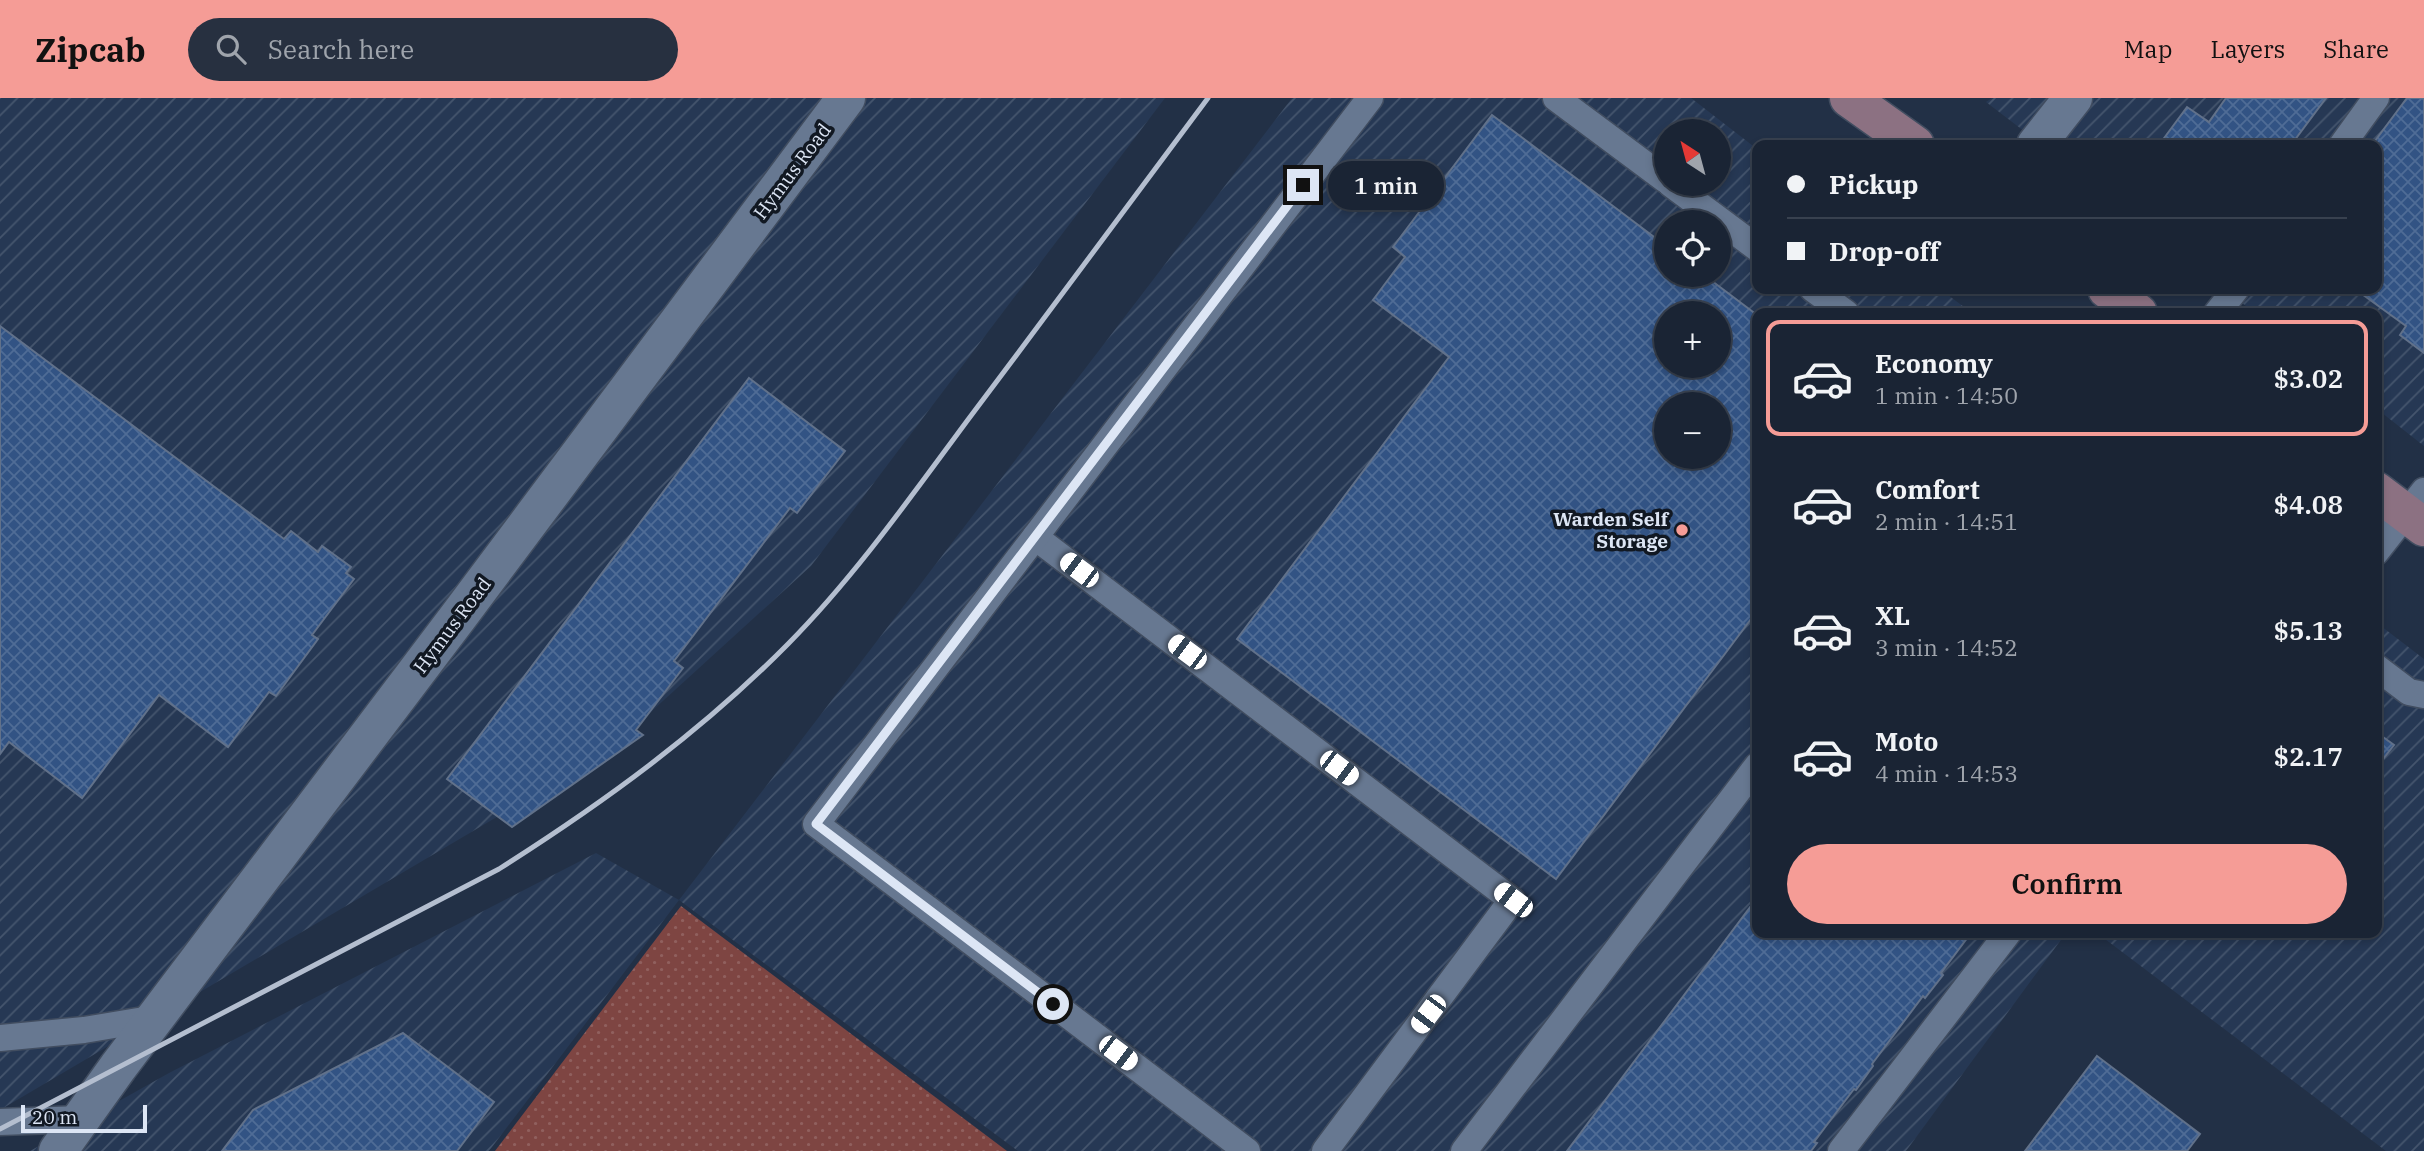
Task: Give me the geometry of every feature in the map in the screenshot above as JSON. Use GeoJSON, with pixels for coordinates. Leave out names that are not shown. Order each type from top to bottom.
{"type":"FeatureCollection","features":[{"type":"Feature","properties":{"kind":"main road"},"geometry":{"type":"LineString","coordinates":[[1849,98],[1907,140]]}},
{"type":"Feature","properties":{"kind":"main road"},"geometry":{"type":"LineString","coordinates":[[2382,494],[2418,510]]}},
{"type":"Feature","properties":{"kind":"street","name":"Hymus Road"},"geometry":{"type":"LineString","coordinates":[[58,1151],[846,98]]}},
{"type":"Feature","properties":{"kind":"street"},"geometry":{"type":"LineString","coordinates":[[2040,140],[2073,98]]}},
{"type":"Feature","properties":{"kind":"lane"},"geometry":{"type":"LineString","coordinates":[[1247,1151],[816,824],[1370,98]]}},
{"type":"Feature","properties":{"kind":"lane"},"geometry":{"type":"LineString","coordinates":[[1556,98],[1654,171]]}},
{"type":"Feature","properties":{"kind":"lane"},"geometry":{"type":"LineString","coordinates":[[2346,140],[2376,98]]}},
{"type":"Feature","properties":{"kind":"lane"},"geometry":{"type":"LineString","coordinates":[[1687,196],[1752,243]]}},
{"type":"Feature","properties":{"kind":"lane"},"geometry":{"type":"LineString","coordinates":[[1820,294],[1839,308]]}},
{"type":"Feature","properties":{"kind":"lane"},"geometry":{"type":"LineString","coordinates":[[2221,308],[2232,294]]}},
{"type":"Feature","properties":{"kind":"lane"},"geometry":{"type":"LineString","coordinates":[[2382,546],[2418,510]]}},
{"type":"Feature","properties":{"kind":"lane"},"geometry":{"type":"LineString","coordinates":[[1035,537],[1513,900],[1325,1151]]}},
{"type":"Feature","properties":{"kind":"lane"},"geometry":{"type":"LineString","coordinates":[[2382,672],[2409,692],[2424,695]]}},
{"type":"Feature","properties":{"kind":"lane"},"geometry":{"type":"LineString","coordinates":[[1464,1151],[1752,773]]}},
{"type":"Feature","properties":{"kind":"lane"},"geometry":{"type":"LineString","coordinates":[[1841,1151],[2004,938]]}},
{"type":"Feature","properties":{"kind":"lane"},"geometry":{"type":"LineString","coordinates":[[0,1038],[84,1030],[156,1018]]}},
{"type":"Feature","properties":{"kind":"lane"},"geometry":{"type":"LineString","coordinates":[[0,1122],[81,1119]]}},
{"type":"Feature","properties":{"kind":"shaded area"},"geometry":{"type":"Polygon","coordinates":[[[0,98],[1165,98],[811,566],[607,752],[0,1110],[0,98]]]}},
{"type":"Feature","properties":{"kind":"shaded area"},"geometry":{"type":"Polygon","coordinates":[[[1292,98],[1691,98],[1718,119],[1654,119],[1654,196],[1731,196],[1731,129],[1752,145],[1752,294],[1947,294],[1965,308],[1752,308],[1752,938],[2062,938],[1906,1151],[1018,1151],[679,900],[1292,98]]]}},
{"type":"Feature","properties":{"kind":"shaded area"},"geometry":{"type":"Polygon","coordinates":[[[1992,98],[2424,98],[2424,446],[2382,413],[2382,308],[2249,308],[2230,294],[2382,294],[2382,140],[2035,140],[1986,102],[1992,98]]]}},
{"type":"Feature","properties":{"kind":"shaded area"},"geometry":{"type":"Polygon","coordinates":[[[2382,627],[2424,659],[2424,1151],[2386,1151],[2104,938],[2382,938],[2382,627]]]}},
{"type":"Feature","properties":{"kind":"shaded area"},"geometry":{"type":"Polygon","coordinates":[[[596,853],[679,900],[489,1151],[30,1151],[169,1073],[596,853]]]}},
{"type":"Feature","properties":{"kind":"shaded area"},"geometry":{"type":"Polygon","coordinates":[[[681,906],[1007,1151],[495,1151],[681,906]]]}},
{"type":"Feature","properties":{"kind":"building"},"geometry":{"type":"Polygon","coordinates":[[[2226,98],[2326,98],[2295,140],[2163,140],[2187,107],[2209,122],[2226,98]]]}},
{"type":"Feature","properties":{"kind":"building"},"geometry":{"type":"Polygon","coordinates":[[[2407,98],[2424,98],[2424,353],[2400,335],[2406,326],[2362,294],[2382,294],[2382,140],[2376,140],[2407,98]]]}},
{"type":"Feature","properties":{"kind":"building"},"geometry":{"type":"Polygon","coordinates":[[[1492,115],[1654,237],[1654,287],[1720,287],[1752,311],[1752,618],[1556,879],[1237,639],[1449,357],[1373,300],[1405,257],[1393,247],[1492,115]]]}},
{"type":"Feature","properties":{"kind":"building"},"geometry":{"type":"Polygon","coordinates":[[[0,326],[284,539],[291,531],[318,552],[322,546],[351,567],[346,573],[354,579],[312,635],[318,639],[276,696],[269,692],[228,747],[159,695],[82,798],[9,742],[0,754],[0,326]]]}},
{"type":"Feature","properties":{"kind":"building"},"geometry":{"type":"Polygon","coordinates":[[[749,378],[845,451],[797,513],[790,508],[674,661],[683,668],[636,730],[643,735],[512,827],[447,779],[749,378]]]}},
{"type":"Feature","properties":{"kind":"building"},"geometry":{"type":"Polygon","coordinates":[[[2382,736],[2394,745],[2382,760],[2382,736]]]}},
{"type":"Feature","properties":{"kind":"building"},"geometry":{"type":"Polygon","coordinates":[[[1752,905],[1752,938],[1967,938],[1941,973],[1943,975],[1925,998],[1923,996],[1856,1090],[1854,1089],[1814,1142],[1817,1143],[1811,1151],[1567,1151],[1752,905]]]}},
{"type":"Feature","properties":{"kind":"building"},"geometry":{"type":"Polygon","coordinates":[[[403,1033],[494,1102],[457,1151],[222,1151],[253,1110],[403,1033]]]}},
{"type":"Feature","properties":{"kind":"building"},"geometry":{"type":"Polygon","coordinates":[[[2097,1056],[2200,1134],[2187,1151],[2025,1151],[2097,1056]]]}},
{"type":"Feature","properties":{"kind":"railway"},"geometry":{"type":"LineString","coordinates":[[0,1129],[499,869],[613,792],[721,707],[813,618],[860,562],[1208,98]]}},
{"type":"Feature","properties":{"kind":"place","name":"Warden Self Storage"},"geometry":{"type":"Point","coordinates":[1682,530]}},
{"type":"Feature","properties":{"kind":"route"},"geometry":{"type":"LineString","coordinates":[[1053,1004],[816,824],[1303,185]]}}]}
